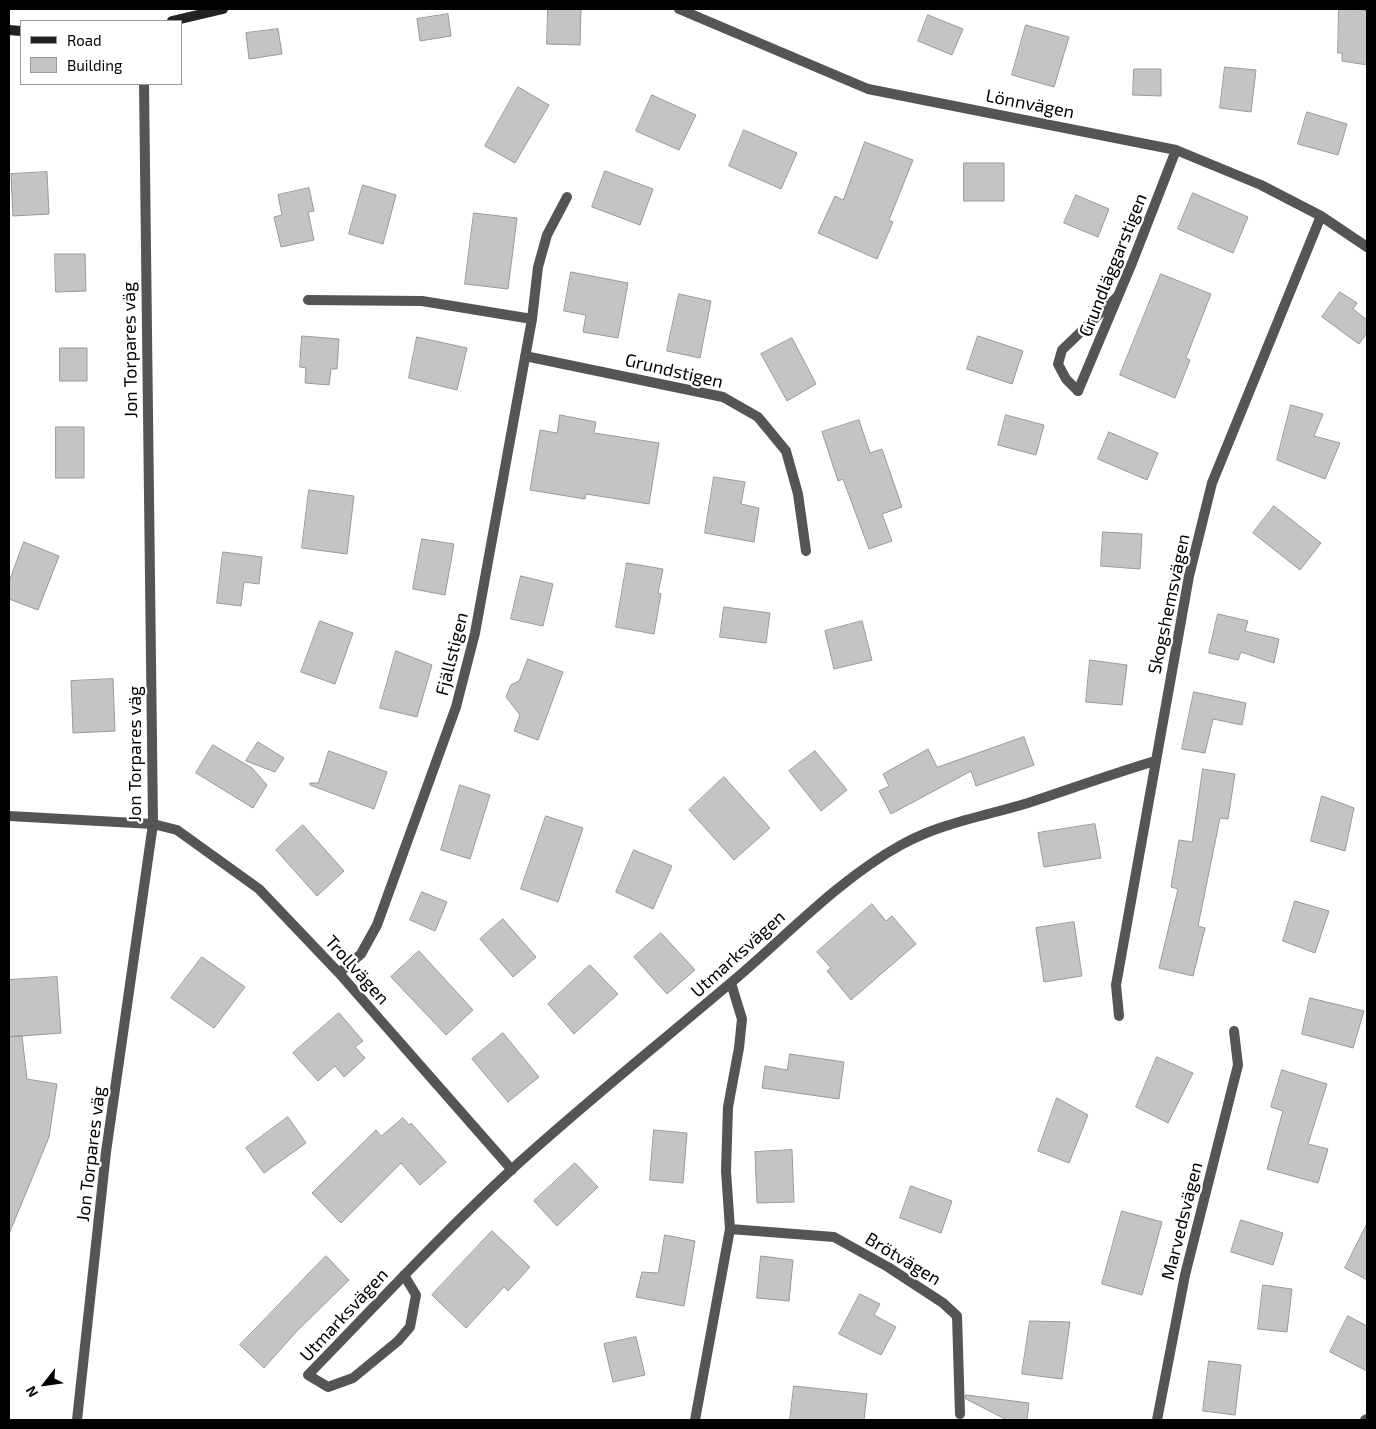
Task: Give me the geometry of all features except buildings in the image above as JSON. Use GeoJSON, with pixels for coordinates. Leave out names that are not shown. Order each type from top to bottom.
{"type":"FeatureCollection","features":[{"type":"Feature","properties":{"kind":"street"},"geometry":{"type":"LineString","coordinates":[[176,20],[223,9]]}},
{"type":"Feature","properties":{"kind":"street","name":"Lönnvägen"},"geometry":{"type":"LineString","coordinates":[[679,9],[868,89],[1176,150],[1261,185],[1321,216],[1367,248]]}},
{"type":"Feature","properties":{"kind":"street","name":"Jon Torpares väg"},"geometry":{"type":"LineString","coordinates":[[76,1420],[106,1152],[153,824],[144,85]]}},
{"type":"Feature","properties":{"kind":"street","name":"Grundläggarstigen"},"geometry":{"type":"LineString","coordinates":[[1119,295],[1062,350],[1058,364],[1066,379],[1078,391],[1119,295],[1176,150]]}},
{"type":"Feature","properties":{"kind":"street","name":"Fjällstigen"},"geometry":{"type":"LineString","coordinates":[[339,973],[361,954],[377,925],[456,707],[478,622],[532,319],[538,267],[547,235],[566,197]]}},
{"type":"Feature","properties":{"kind":"street","name":"Skogshemsvägen"},"geometry":{"type":"LineString","coordinates":[[1119,1016],[1116,985],[1155,761],[1189,576],[1212,483],[1321,216]]}},
{"type":"Feature","properties":{"kind":"street"},"geometry":{"type":"LineString","coordinates":[[308,300],[422,301],[532,319]]}},
{"type":"Feature","properties":{"kind":"street","name":"Grundstigen"},"geometry":{"type":"LineString","coordinates":[[525,356],[723,397],[758,417],[786,450],[798,494],[806,551]]}},
{"type":"Feature","properties":{"kind":"street","name":"Utmarksvägen"},"geometry":{"type":"LineString","coordinates":[[404,1275],[416,1295],[410,1327],[398,1341],[353,1378],[328,1387],[308,1375],[404,1275],[512,1170],[731,983],[800,921],[872,862],[902,844],[942,826],[1026,803],[1155,761]]}},
{"type":"Feature","properties":{"kind":"street","name":"Trollvägen"},"geometry":{"type":"LineString","coordinates":[[9,816],[153,824],[177,830],[259,889],[339,973],[512,1170]]}},
{"type":"Feature","properties":{"kind":"street"},"geometry":{"type":"LineString","coordinates":[[695,1420],[730,1229],[726,1171],[728,1107],[739,1048],[742,1018],[731,983]]}},
{"type":"Feature","properties":{"kind":"street","name":"Marvedsvägen"},"geometry":{"type":"LineString","coordinates":[[1157,1420],[1185,1275],[1238,1065],[1234,1031]]}},
{"type":"Feature","properties":{"kind":"street","name":"Brötvägen"},"geometry":{"type":"LineString","coordinates":[[730,1229],[834,1237],[888,1267],[943,1303],[958,1316],[960,1414]]}}]}
